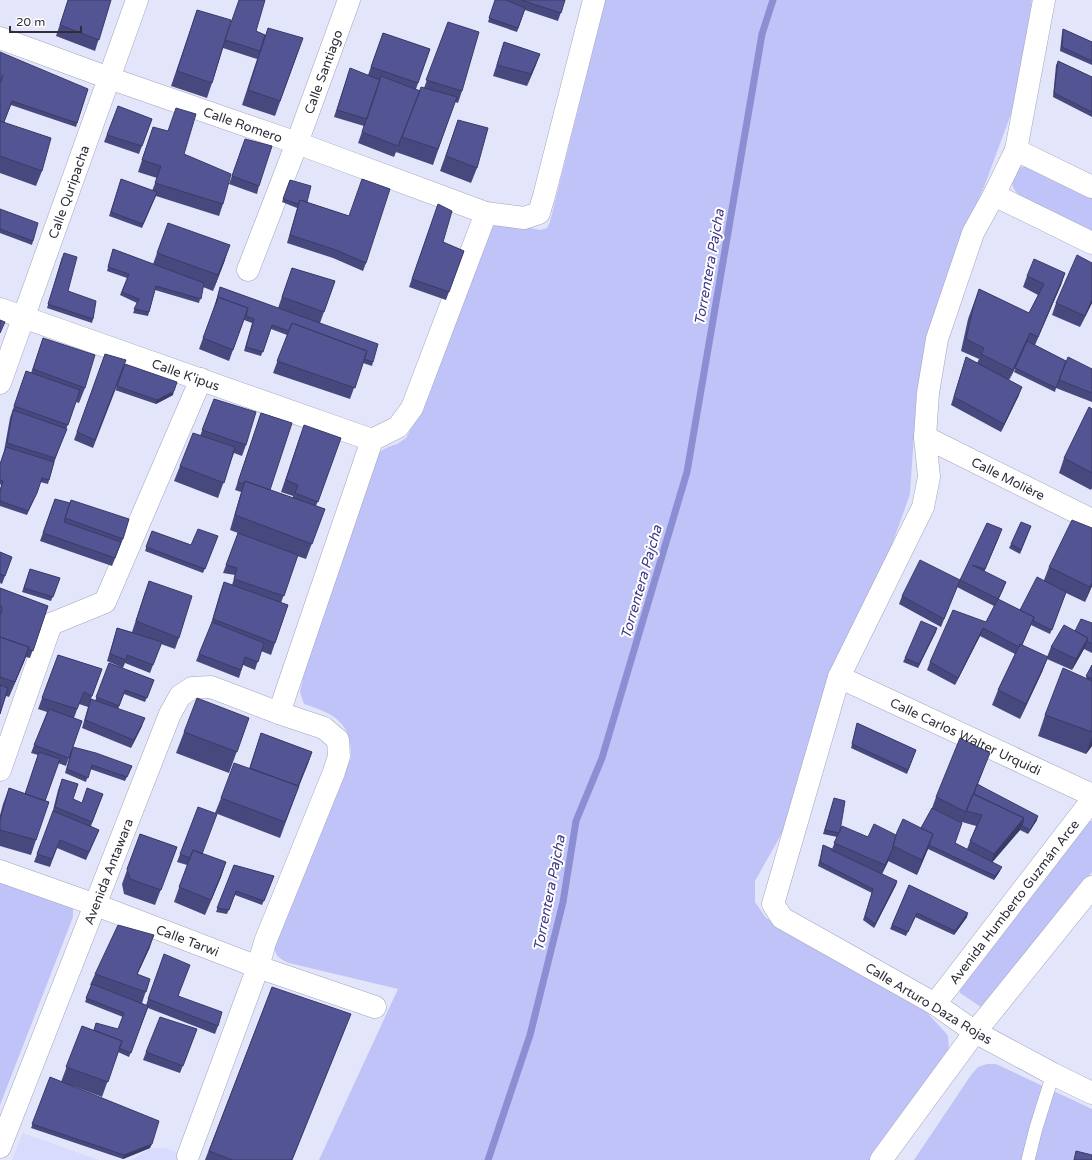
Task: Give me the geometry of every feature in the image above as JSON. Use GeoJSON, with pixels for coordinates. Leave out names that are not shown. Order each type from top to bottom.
{"type":"FeatureCollection","features":[{"type":"Feature","properties":{"kind":"street","name":"Calle Quripacha"},"geometry":{"type":"LineString","coordinates":[[0,383],[137,0]]}},
{"type":"Feature","properties":{"kind":"street","name":"Calle Santiago"},"geometry":{"type":"LineString","coordinates":[[248,270],[297,143],[348,0]]}},
{"type":"Feature","properties":{"kind":"street","name":"Calle Romero"},"geometry":{"type":"LineString","coordinates":[[0,38],[109,78],[297,143],[486,213],[524,218],[539,212],[594,0]]}},
{"type":"Feature","properties":{"kind":"street"},"geometry":{"type":"LineString","coordinates":[[839,678],[923,507],[929,477],[925,437],[928,393],[937,338],[973,233],[1016,150],[1044,0]]}},
{"type":"Feature","properties":{"kind":"street"},"geometry":{"type":"LineString","coordinates":[[1016,150],[1092,188]]}},
{"type":"Feature","properties":{"kind":"street"},"geometry":{"type":"LineString","coordinates":[[994,195],[1092,243]]}},
{"type":"Feature","properties":{"kind":"street"},"geometry":{"type":"LineString","coordinates":[[279,713],[372,440],[398,427],[412,408],[486,213]]}},
{"type":"Feature","properties":{"kind":"street","name":"Calle K'ipus"},"geometry":{"type":"LineString","coordinates":[[0,309],[372,440]]}},
{"type":"Feature","properties":{"kind":"street"},"geometry":{"type":"LineString","coordinates":[[0,770],[51,624],[105,602],[201,379]]}},
{"type":"Feature","properties":{"kind":"street","name":"Calle Molière"},"geometry":{"type":"LineString","coordinates":[[925,437],[1092,520]]}},
{"type":"Feature","properties":{"kind":"street","name":"Calle Carlos Walter Urquidi"},"geometry":{"type":"LineString","coordinates":[[839,678],[1092,795]]}},
{"type":"Feature","properties":{"kind":"street","name":"Calle Arturo Daza Rojas"},"geometry":{"type":"LineString","coordinates":[[839,678],[772,904],[782,918],[936,1004],[975,1032],[1092,1093]]}},
{"type":"Feature","properties":{"kind":"street","name":"Avenida Antawara"},"geometry":{"type":"LineString","coordinates":[[0,1147],[170,714],[180,696],[192,688],[211,687],[279,713],[324,728],[338,740],[340,756],[265,942],[258,967],[188,1156]]}},
{"type":"Feature","properties":{"kind":"street","name":"Avenida Humberto Guzmán Arce"},"geometry":{"type":"LineString","coordinates":[[936,1004],[1092,800]]}},
{"type":"Feature","properties":{"kind":"street","name":"Calle Tarwi"},"geometry":{"type":"LineString","coordinates":[[0,871],[96,905],[258,967],[375,1007]]}},
{"type":"Feature","properties":{"kind":"street"},"geometry":{"type":"LineString","coordinates":[[881,1160],[975,1032],[1092,887]]}},
{"type":"Feature","properties":{"kind":"lane"},"geometry":{"type":"LineString","coordinates":[[1028,1160],[1036,1128],[1053,1074]]}},
{"type":"Feature","properties":{"kind":"shaded area"},"geometry":{"type":"Polygon","coordinates":[[[605,0],[1032,0],[1022,63],[1011,114],[984,187],[954,255],[935,311],[917,389],[910,494],[795,810],[755,881],[755,902],[766,918],[918,1003],[948,1036],[949,1051],[873,1160],[319,1160],[398,989],[289,963],[281,959],[275,950],[274,941],[351,758],[351,746],[348,736],[345,728],[340,722],[325,712],[304,704],[300,692],[304,674],[376,459],[381,451],[406,438],[413,425],[491,226],[502,222],[540,230],[547,228],[550,222],[605,0]]]}},
{"type":"Feature","properties":{"kind":"shaded area"},"geometry":{"type":"Polygon","coordinates":[[[1021,167],[1033,168],[1092,198],[1092,232],[1019,195],[1013,188],[1012,177],[1021,167]]]}},
{"type":"Feature","properties":{"kind":"shaded area"},"geometry":{"type":"Polygon","coordinates":[[[1090,821],[1092,821],[1092,872],[989,1005],[981,1007],[960,993],[960,989],[1090,821]]]}},
{"type":"Feature","properties":{"kind":"shaded area"},"geometry":{"type":"Polygon","coordinates":[[[0,878],[68,902],[73,909],[73,917],[0,1105],[0,878]]]}},
{"type":"Feature","properties":{"kind":"shaded area"},"geometry":{"type":"Polygon","coordinates":[[[987,1064],[996,1064],[1092,1109],[1092,1160],[914,1160],[971,1075],[978,1067],[987,1064]]]}},
{"type":"Feature","properties":{"kind":"shaded area"},"geometry":{"type":"Polygon","coordinates":[[[23,1133],[99,1160],[12,1160],[23,1133]]]}},
{"type":"Feature","properties":{"kind":"shaded area"},"geometry":{"type":"Polygon","coordinates":[[[150,1148],[165,1148],[197,1160],[132,1160],[150,1148]]]}},
{"type":"Feature","properties":{"kind":"building"},"geometry":{"type":"Polygon","coordinates":[[[68,0],[111,0],[99,40],[60,25],[68,0]]]}},
{"type":"Feature","properties":{"kind":"building"},"geometry":{"type":"Polygon","coordinates":[[[239,0],[265,0],[256,31],[265,35],[260,51],[225,40],[239,0]]]}},
{"type":"Feature","properties":{"kind":"building"},"geometry":{"type":"Polygon","coordinates":[[[495,0],[506,0],[525,8],[518,28],[489,18],[495,0]]]}},
{"type":"Feature","properties":{"kind":"building"},"geometry":{"type":"Polygon","coordinates":[[[521,0],[565,0],[561,13],[521,0]]]}},
{"type":"Feature","properties":{"kind":"building"},"geometry":{"type":"Polygon","coordinates":[[[197,10],[231,20],[212,83],[177,71],[197,10]]]}},
{"type":"Feature","properties":{"kind":"building"},"geometry":{"type":"Polygon","coordinates":[[[448,22],[479,32],[462,91],[426,80],[448,22]]]}},
{"type":"Feature","properties":{"kind":"building"},"geometry":{"type":"Polygon","coordinates":[[[268,28],[303,38],[280,101],[248,90],[268,28]]]}},
{"type":"Feature","properties":{"kind":"building"},"geometry":{"type":"Polygon","coordinates":[[[1063,29],[1092,42],[1092,61],[1062,47],[1063,29]]]}},
{"type":"Feature","properties":{"kind":"building"},"geometry":{"type":"Polygon","coordinates":[[[383,33],[430,49],[418,83],[371,67],[383,33]]]}},
{"type":"Feature","properties":{"kind":"building"},"geometry":{"type":"Polygon","coordinates":[[[504,42],[540,54],[531,74],[497,65],[504,42]]]}},
{"type":"Feature","properties":{"kind":"building"},"geometry":{"type":"Polygon","coordinates":[[[0,52],[88,89],[77,123],[12,101],[4,122],[0,121],[0,84],[3,75],[0,82],[0,52]]]}},
{"type":"Feature","properties":{"kind":"building"},"geometry":{"type":"Polygon","coordinates":[[[1058,61],[1092,77],[1092,112],[1054,93],[1058,61]]]}},
{"type":"Feature","properties":{"kind":"building"},"geometry":{"type":"Polygon","coordinates":[[[350,68],[380,80],[367,119],[337,110],[350,68]]]}},
{"type":"Feature","properties":{"kind":"building"},"geometry":{"type":"Polygon","coordinates":[[[381,76],[420,91],[398,146],[362,132],[381,76]]]}},
{"type":"Feature","properties":{"kind":"building"},"geometry":{"type":"Polygon","coordinates":[[[421,87],[457,97],[438,149],[402,137],[421,87]]]}},
{"type":"Feature","properties":{"kind":"building"},"geometry":{"type":"Polygon","coordinates":[[[118,106],[152,119],[142,146],[107,135],[118,106]]]}},
{"type":"Feature","properties":{"kind":"building"},"geometry":{"type":"Polygon","coordinates":[[[176,108],[196,114],[184,154],[231,174],[223,204],[155,183],[161,166],[142,160],[153,127],[168,131],[176,108]]]}},
{"type":"Feature","properties":{"kind":"building"},"geometry":{"type":"Polygon","coordinates":[[[458,120],[488,128],[477,168],[446,156],[458,120]]]}},
{"type":"Feature","properties":{"kind":"building"},"geometry":{"type":"Polygon","coordinates":[[[0,121],[51,138],[42,171],[0,156],[0,121]]]}},
{"type":"Feature","properties":{"kind":"building"},"geometry":{"type":"Polygon","coordinates":[[[245,139],[272,146],[259,186],[232,176],[245,139]]]}},
{"type":"Feature","properties":{"kind":"building"},"geometry":{"type":"Polygon","coordinates":[[[121,179],[157,192],[143,224],[111,212],[121,179]]]}},
{"type":"Feature","properties":{"kind":"building"},"geometry":{"type":"Polygon","coordinates":[[[362,179],[390,189],[366,263],[336,250],[290,235],[300,200],[349,216],[362,179]]]}},
{"type":"Feature","properties":{"kind":"building"},"geometry":{"type":"Polygon","coordinates":[[[290,180],[311,186],[307,202],[300,200],[298,204],[283,199],[290,180]]]}},
{"type":"Feature","properties":{"kind":"building"},"geometry":{"type":"Polygon","coordinates":[[[438,204],[452,211],[443,242],[464,251],[449,292],[412,279],[438,204]]]}},
{"type":"Feature","properties":{"kind":"building"},"geometry":{"type":"Polygon","coordinates":[[[0,209],[38,223],[33,241],[0,229],[0,209]]]}},
{"type":"Feature","properties":{"kind":"building"},"geometry":{"type":"Polygon","coordinates":[[[168,223],[230,245],[218,275],[157,253],[168,223]]]}},
{"type":"Feature","properties":{"kind":"building"},"geometry":{"type":"Polygon","coordinates":[[[113,249],[204,283],[201,299],[156,286],[149,312],[134,309],[139,299],[122,292],[129,274],[108,267],[113,249]]]}},
{"type":"Feature","properties":{"kind":"building"},"geometry":{"type":"Polygon","coordinates":[[[64,253],[77,257],[68,291],[96,301],[93,319],[48,304],[64,253]]]}},
{"type":"Feature","properties":{"kind":"building"},"geometry":{"type":"Polygon","coordinates":[[[1077,255],[1092,263],[1092,300],[1085,316],[1056,303],[1077,255]]]}},
{"type":"Feature","properties":{"kind":"building"},"geometry":{"type":"Polygon","coordinates":[[[1034,259],[1065,273],[1038,337],[1030,333],[1013,370],[981,354],[984,348],[966,339],[979,289],[1029,313],[1044,284],[1027,276],[1034,259]]]}},
{"type":"Feature","properties":{"kind":"building"},"geometry":{"type":"Polygon","coordinates":[[[292,268],[335,281],[324,312],[282,297],[292,268]]]}},
{"type":"Feature","properties":{"kind":"building"},"geometry":{"type":"Polygon","coordinates":[[[220,287],[378,344],[373,362],[364,359],[367,351],[292,323],[289,331],[272,325],[263,352],[246,347],[254,319],[246,316],[248,308],[218,297],[216,304],[220,287]]]}},
{"type":"Feature","properties":{"kind":"building"},"geometry":{"type":"Polygon","coordinates":[[[218,297],[248,308],[233,350],[203,338],[218,297]]]}},
{"type":"Feature","properties":{"kind":"building"},"geometry":{"type":"Polygon","coordinates":[[[0,320],[5,322],[0,333],[0,320]]]}},
{"type":"Feature","properties":{"kind":"building"},"geometry":{"type":"Polygon","coordinates":[[[292,323],[367,351],[355,388],[277,361],[292,323]]]}},
{"type":"Feature","properties":{"kind":"building"},"geometry":{"type":"Polygon","coordinates":[[[43,338],[95,355],[85,388],[33,369],[43,338]]]}},
{"type":"Feature","properties":{"kind":"building"},"geometry":{"type":"Polygon","coordinates":[[[1027,341],[1066,361],[1056,388],[1015,368],[1027,341]]]}},
{"type":"Feature","properties":{"kind":"building"},"geometry":{"type":"Polygon","coordinates":[[[105,354],[126,360],[95,440],[77,432],[105,354]]]}},
{"type":"Feature","properties":{"kind":"building"},"geometry":{"type":"Polygon","coordinates":[[[966,357],[1022,387],[1004,424],[954,397],[966,357]]]}},
{"type":"Feature","properties":{"kind":"building"},"geometry":{"type":"Polygon","coordinates":[[[1068,357],[1092,369],[1092,393],[1059,380],[1068,357]]]}},
{"type":"Feature","properties":{"kind":"building"},"geometry":{"type":"Polygon","coordinates":[[[125,364],[177,382],[174,391],[157,400],[117,386],[125,364]]]}},
{"type":"Feature","properties":{"kind":"building"},"geometry":{"type":"Polygon","coordinates":[[[26,371],[80,390],[68,425],[14,406],[26,371]]]}},
{"type":"Feature","properties":{"kind":"building"},"geometry":{"type":"Polygon","coordinates":[[[214,399],[256,412],[246,445],[202,430],[214,399]]]}},
{"type":"Feature","properties":{"kind":"building"},"geometry":{"type":"Polygon","coordinates":[[[1089,407],[1092,409],[1092,473],[1064,458],[1089,407]]]}},
{"type":"Feature","properties":{"kind":"building"},"geometry":{"type":"Polygon","coordinates":[[[13,410],[67,429],[55,458],[7,443],[13,410]]]}},
{"type":"Feature","properties":{"kind":"building"},"geometry":{"type":"Polygon","coordinates":[[[261,413],[292,423],[270,490],[245,481],[243,484],[238,482],[261,413]]]}},
{"type":"Feature","properties":{"kind":"building"},"geometry":{"type":"Polygon","coordinates":[[[304,425],[341,438],[318,502],[295,493],[298,485],[286,480],[304,425]]]}},
{"type":"Feature","properties":{"kind":"building"},"geometry":{"type":"Polygon","coordinates":[[[193,433],[235,447],[224,483],[180,466],[193,433]]]}},
{"type":"Feature","properties":{"kind":"building"},"geometry":{"type":"Polygon","coordinates":[[[6,447],[54,462],[49,480],[42,478],[37,493],[28,511],[0,501],[0,491],[3,481],[0,480],[0,464],[6,447]]]}},
{"type":"Feature","properties":{"kind":"building"},"geometry":{"type":"Polygon","coordinates":[[[245,481],[325,509],[312,544],[235,515],[245,481]]]}},
{"type":"Feature","properties":{"kind":"building"},"geometry":{"type":"Polygon","coordinates":[[[55,499],[70,503],[64,522],[121,542],[115,558],[43,533],[55,499]]]}},
{"type":"Feature","properties":{"kind":"building"},"geometry":{"type":"Polygon","coordinates":[[[71,500],[129,519],[123,539],[65,518],[71,500]]]}},
{"type":"Feature","properties":{"kind":"building"},"geometry":{"type":"Polygon","coordinates":[[[1072,520],[1092,528],[1092,583],[1090,587],[1049,567],[1072,520]]]}},
{"type":"Feature","properties":{"kind":"building"},"geometry":{"type":"Polygon","coordinates":[[[1021,522],[1031,526],[1021,550],[1011,544],[1021,522]]]}},
{"type":"Feature","properties":{"kind":"building"},"geometry":{"type":"Polygon","coordinates":[[[987,523],[1002,529],[985,569],[972,565],[1006,582],[998,599],[960,580],[987,523]]]}},
{"type":"Feature","properties":{"kind":"building"},"geometry":{"type":"Polygon","coordinates":[[[198,529],[218,536],[205,569],[146,547],[152,531],[191,545],[198,529]]]}},
{"type":"Feature","properties":{"kind":"building"},"geometry":{"type":"Polygon","coordinates":[[[238,533],[298,555],[284,596],[234,579],[237,568],[226,565],[238,533]]]}},
{"type":"Feature","properties":{"kind":"building"},"geometry":{"type":"Polygon","coordinates":[[[0,552],[12,557],[5,576],[0,574],[0,552]]]}},
{"type":"Feature","properties":{"kind":"building"},"geometry":{"type":"Polygon","coordinates":[[[920,560],[960,580],[944,619],[902,596],[920,560]]]}},
{"type":"Feature","properties":{"kind":"building"},"geometry":{"type":"Polygon","coordinates":[[[30,569],[60,578],[53,597],[24,588],[30,569]]]}},
{"type":"Feature","properties":{"kind":"building"},"geometry":{"type":"Polygon","coordinates":[[[1037,577],[1066,592],[1052,630],[1033,621],[1034,617],[1020,610],[1037,577]]]}},
{"type":"Feature","properties":{"kind":"building"},"geometry":{"type":"Polygon","coordinates":[[[149,581],[192,596],[179,638],[136,621],[149,581]]]}},
{"type":"Feature","properties":{"kind":"building"},"geometry":{"type":"Polygon","coordinates":[[[224,582],[288,605],[275,643],[213,619],[224,582]]]}},
{"type":"Feature","properties":{"kind":"building"},"geometry":{"type":"Polygon","coordinates":[[[0,588],[48,606],[33,651],[28,649],[29,647],[0,637],[0,614],[2,607],[0,606],[0,588]]]}},
{"type":"Feature","properties":{"kind":"building"},"geometry":{"type":"Polygon","coordinates":[[[998,599],[1034,617],[1022,645],[1020,644],[1019,647],[983,628],[958,678],[930,662],[953,610],[986,622],[998,599]]]}},
{"type":"Feature","properties":{"kind":"building"},"geometry":{"type":"Polygon","coordinates":[[[1081,619],[1092,623],[1092,644],[1087,641],[1088,638],[1075,631],[1081,619]]]}},
{"type":"Feature","properties":{"kind":"building"},"geometry":{"type":"Polygon","coordinates":[[[921,621],[937,628],[919,664],[905,658],[921,621]]]}},
{"type":"Feature","properties":{"kind":"building"},"geometry":{"type":"Polygon","coordinates":[[[212,622],[264,643],[258,662],[245,657],[241,670],[199,654],[212,622]]]}},
{"type":"Feature","properties":{"kind":"building"},"geometry":{"type":"Polygon","coordinates":[[[1064,625],[1088,638],[1076,659],[1051,647],[1064,625]]]}},
{"type":"Feature","properties":{"kind":"building"},"geometry":{"type":"Polygon","coordinates":[[[117,628],[162,642],[153,665],[127,655],[126,660],[110,654],[117,628]]]}},
{"type":"Feature","properties":{"kind":"building"},"geometry":{"type":"Polygon","coordinates":[[[0,637],[29,647],[15,682],[0,677],[0,637]]]}},
{"type":"Feature","properties":{"kind":"building"},"geometry":{"type":"Polygon","coordinates":[[[1020,644],[1048,657],[1026,704],[998,690],[1020,644]]]}},
{"type":"Feature","properties":{"kind":"building"},"geometry":{"type":"Polygon","coordinates":[[[58,655],[102,669],[92,696],[84,692],[77,709],[42,698],[58,655]]]}},
{"type":"Feature","properties":{"kind":"building"},"geometry":{"type":"Polygon","coordinates":[[[109,663],[154,680],[147,698],[125,690],[119,706],[96,697],[109,663]]]}},
{"type":"Feature","properties":{"kind":"building"},"geometry":{"type":"Polygon","coordinates":[[[1092,665],[1092,679],[1086,676],[1092,665]]]}},
{"type":"Feature","properties":{"kind":"building"},"geometry":{"type":"Polygon","coordinates":[[[1063,668],[1092,681],[1092,732],[1045,715],[1063,668]]]}},
{"type":"Feature","properties":{"kind":"building"},"geometry":{"type":"Polygon","coordinates":[[[0,685],[8,688],[0,714],[0,685]]]}},
{"type":"Feature","properties":{"kind":"building"},"geometry":{"type":"Polygon","coordinates":[[[197,698],[249,718],[237,752],[184,732],[197,698]]]}},
{"type":"Feature","properties":{"kind":"building"},"geometry":{"type":"Polygon","coordinates":[[[91,699],[145,718],[134,740],[85,720],[91,699]]]}},
{"type":"Feature","properties":{"kind":"building"},"geometry":{"type":"Polygon","coordinates":[[[49,709],[82,721],[69,758],[34,745],[49,709]]]}},
{"type":"Feature","properties":{"kind":"building"},"geometry":{"type":"Polygon","coordinates":[[[857,723],[916,750],[908,770],[852,744],[857,723]]]}},
{"type":"Feature","properties":{"kind":"building"},"geometry":{"type":"Polygon","coordinates":[[[261,733],[312,752],[298,786],[250,768],[261,733]]]}},
{"type":"Feature","properties":{"kind":"building"},"geometry":{"type":"Polygon","coordinates":[[[960,738],[990,753],[966,812],[936,797],[960,738]]]}},
{"type":"Feature","properties":{"kind":"building"},"geometry":{"type":"Polygon","coordinates":[[[73,747],[96,753],[132,766],[127,777],[92,765],[88,778],[67,769],[73,747]]]}},
{"type":"Feature","properties":{"kind":"building"},"geometry":{"type":"Polygon","coordinates":[[[39,752],[60,759],[45,801],[25,794],[39,752]]]}},
{"type":"Feature","properties":{"kind":"building"},"geometry":{"type":"Polygon","coordinates":[[[234,763],[299,786],[285,822],[221,798],[234,763]]]}},
{"type":"Feature","properties":{"kind":"building"},"geometry":{"type":"Polygon","coordinates":[[[62,779],[78,784],[73,799],[82,803],[87,788],[103,794],[92,822],[55,807],[62,779]]]}},
{"type":"Feature","properties":{"kind":"building"},"geometry":{"type":"Polygon","coordinates":[[[977,784],[1038,816],[1030,830],[1022,826],[1024,818],[974,794],[977,784]]]}},
{"type":"Feature","properties":{"kind":"building"},"geometry":{"type":"Polygon","coordinates":[[[9,788],[49,802],[36,840],[0,830],[0,820],[9,788]]]}},
{"type":"Feature","properties":{"kind":"building"},"geometry":{"type":"Polygon","coordinates":[[[973,794],[1024,818],[994,854],[970,841],[982,815],[966,811],[973,794]]]}},
{"type":"Feature","properties":{"kind":"building"},"geometry":{"type":"Polygon","coordinates":[[[834,798],[845,801],[839,833],[825,830],[834,798]]]}},
{"type":"Feature","properties":{"kind":"building"},"geometry":{"type":"Polygon","coordinates":[[[198,807],[217,814],[202,854],[193,850],[190,858],[180,854],[198,807]]]}},
{"type":"Feature","properties":{"kind":"building"},"geometry":{"type":"Polygon","coordinates":[[[932,808],[962,823],[955,843],[1002,867],[995,876],[929,845],[933,834],[921,828],[932,808]]]}},
{"type":"Feature","properties":{"kind":"building"},"geometry":{"type":"Polygon","coordinates":[[[53,811],[99,830],[89,852],[60,840],[52,859],[37,854],[53,811]]]}},
{"type":"Feature","properties":{"kind":"building"},"geometry":{"type":"Polygon","coordinates":[[[903,819],[933,834],[922,860],[893,846],[903,819]]]}},
{"type":"Feature","properties":{"kind":"building"},"geometry":{"type":"Polygon","coordinates":[[[874,824],[896,835],[892,850],[885,865],[834,843],[842,826],[868,837],[874,824]]]}},
{"type":"Feature","properties":{"kind":"building"},"geometry":{"type":"Polygon","coordinates":[[[140,834],[177,847],[161,890],[130,879],[127,869],[140,834]]]}},
{"type":"Feature","properties":{"kind":"building"},"geometry":{"type":"Polygon","coordinates":[[[823,845],[897,881],[875,924],[865,916],[873,889],[820,862],[823,845]]]}},
{"type":"Feature","properties":{"kind":"building"},"geometry":{"type":"Polygon","coordinates":[[[193,850],[226,862],[211,900],[179,887],[193,850]]]}},
{"type":"Feature","properties":{"kind":"building"},"geometry":{"type":"Polygon","coordinates":[[[234,865],[274,876],[264,901],[236,891],[229,910],[217,908],[234,865]]]}},
{"type":"Feature","properties":{"kind":"building"},"geometry":{"type":"Polygon","coordinates":[[[909,885],[968,913],[955,931],[917,913],[908,932],[892,925],[909,885]]]}},
{"type":"Feature","properties":{"kind":"building"},"geometry":{"type":"Polygon","coordinates":[[[118,925],[154,935],[137,974],[150,979],[146,992],[95,974],[118,925]]]}},
{"type":"Feature","properties":{"kind":"building"},"geometry":{"type":"Polygon","coordinates":[[[164,954],[190,965],[178,996],[222,1012],[218,1026],[148,999],[164,954]]]}},
{"type":"Feature","properties":{"kind":"building"},"geometry":{"type":"Polygon","coordinates":[[[92,984],[148,1006],[131,1053],[119,1048],[122,1041],[94,1030],[96,1023],[118,1029],[124,1013],[86,998],[92,984]]]}},
{"type":"Feature","properties":{"kind":"building"},"geometry":{"type":"Polygon","coordinates":[[[272,987],[351,1014],[292,1160],[232,1160],[209,1151],[272,987]]]}},
{"type":"Feature","properties":{"kind":"building"},"geometry":{"type":"Polygon","coordinates":[[[160,1017],[197,1029],[183,1066],[146,1052],[160,1017]]]}},
{"type":"Feature","properties":{"kind":"building"},"geometry":{"type":"Polygon","coordinates":[[[82,1026],[122,1041],[108,1082],[66,1067],[82,1026]]]}},
{"type":"Feature","properties":{"kind":"building"},"geometry":{"type":"Polygon","coordinates":[[[50,1077],[159,1121],[152,1144],[124,1155],[32,1124],[50,1077]]]}},
{"type":"Feature","properties":{"kind":"building"},"geometry":{"type":"Polygon","coordinates":[[[1076,1151],[1092,1155],[1092,1160],[1074,1160],[1076,1151]]]}},
{"type":"Feature","properties":{"kind":"waterway","name":"Torrentera Pajcha"},"geometry":{"type":"LineString","coordinates":[[488,1160],[530,1035],[563,902],[576,821],[602,758],[687,472],[762,34],[773,0]]}}]}
